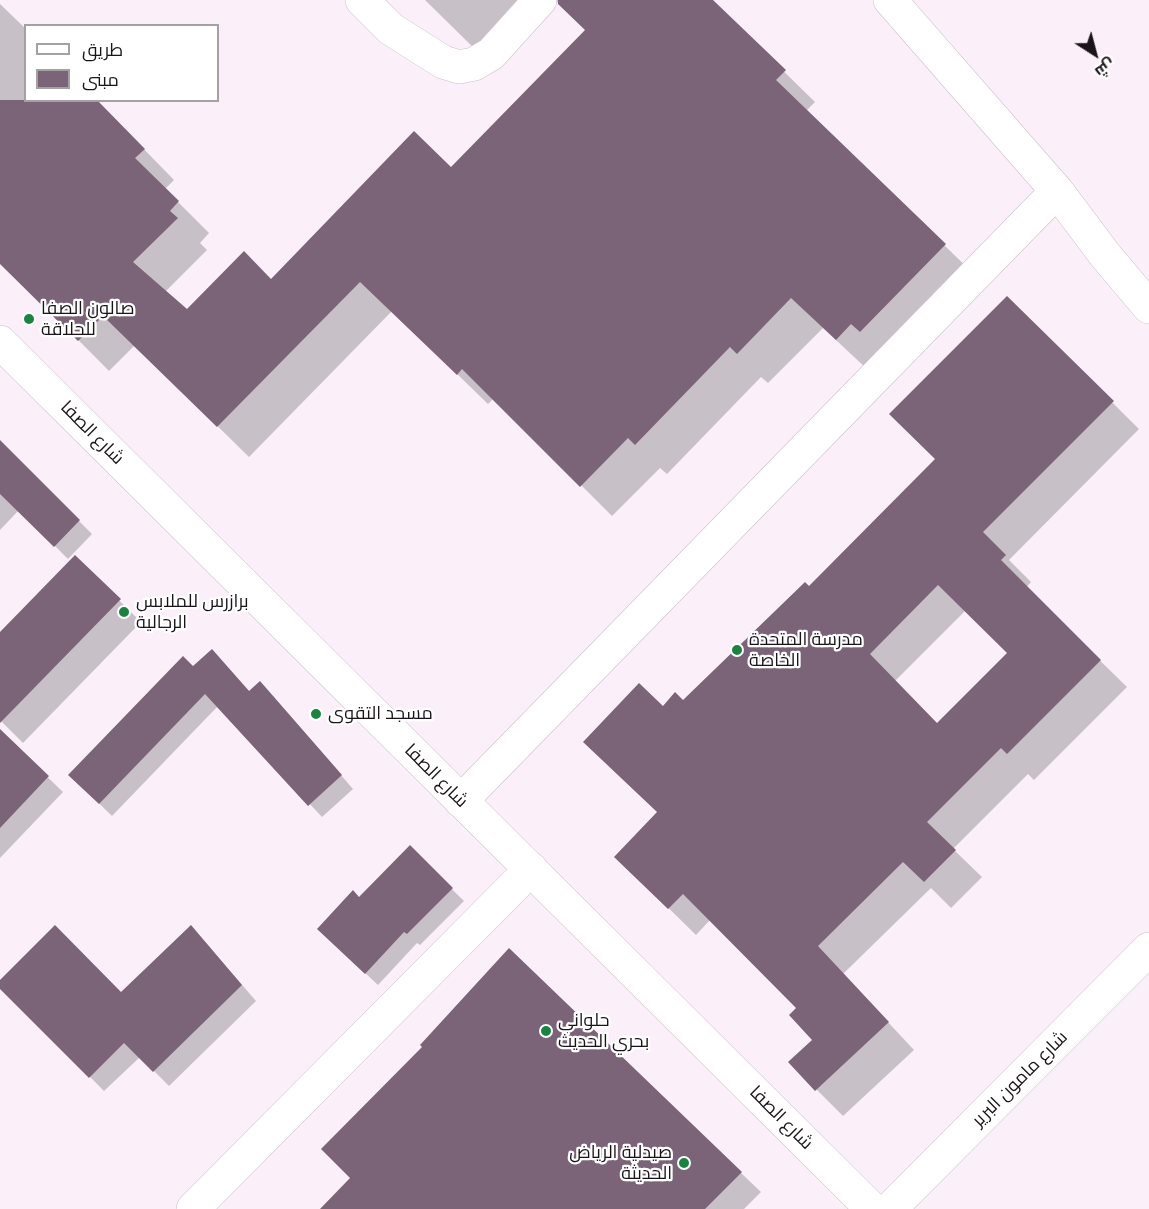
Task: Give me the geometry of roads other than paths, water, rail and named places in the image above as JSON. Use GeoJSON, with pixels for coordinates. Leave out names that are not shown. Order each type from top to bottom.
{"type":"FeatureCollection","features":[{"type":"Feature","properties":{"kind":"street"},"geometry":{"type":"LineString","coordinates":[[362,0],[391,29],[443,62],[459,67],[474,64],[491,54],[540,0]]}},
{"type":"Feature","properties":{"kind":"street"},"geometry":{"type":"LineString","coordinates":[[890,0],[1057,191],[1105,255],[1149,307]]}},
{"type":"Feature","properties":{"kind":"street"},"geometry":{"type":"LineString","coordinates":[[461,801],[1057,191]]}},
{"type":"Feature","properties":{"kind":"street","name":"شارع الصفا"},"geometry":{"type":"LineString","coordinates":[[0,342],[872,1209]]}},
{"type":"Feature","properties":{"kind":"street"},"geometry":{"type":"LineString","coordinates":[[193,1209],[531,869]]}},
{"type":"Feature","properties":{"kind":"street","name":"شارع مامون البرير"},"geometry":{"type":"LineString","coordinates":[[890,1209],[1149,949]]}},
{"type":"Feature","properties":{"kind":"place","name":"صالون الصفا للحلاقة"},"geometry":{"type":"Point","coordinates":[29,319]}},
{"type":"Feature","properties":{"kind":"place","name":"برازرس للملابس الرجالية"},"geometry":{"type":"Point","coordinates":[124,612]}},
{"type":"Feature","properties":{"kind":"place","name":"مدرسة المتحدة الخاصة"},"geometry":{"type":"Point","coordinates":[737,650]}},
{"type":"Feature","properties":{"kind":"place","name":"مسجد التقوى"},"geometry":{"type":"Point","coordinates":[316,714]}},
{"type":"Feature","properties":{"kind":"place","name":"حلواني بحري الحديث"},"geometry":{"type":"Point","coordinates":[546,1031]}},
{"type":"Feature","properties":{"kind":"place","name":"صيدلية الرياض الحديثة"},"geometry":{"type":"Point","coordinates":[684,1163]}}]}
